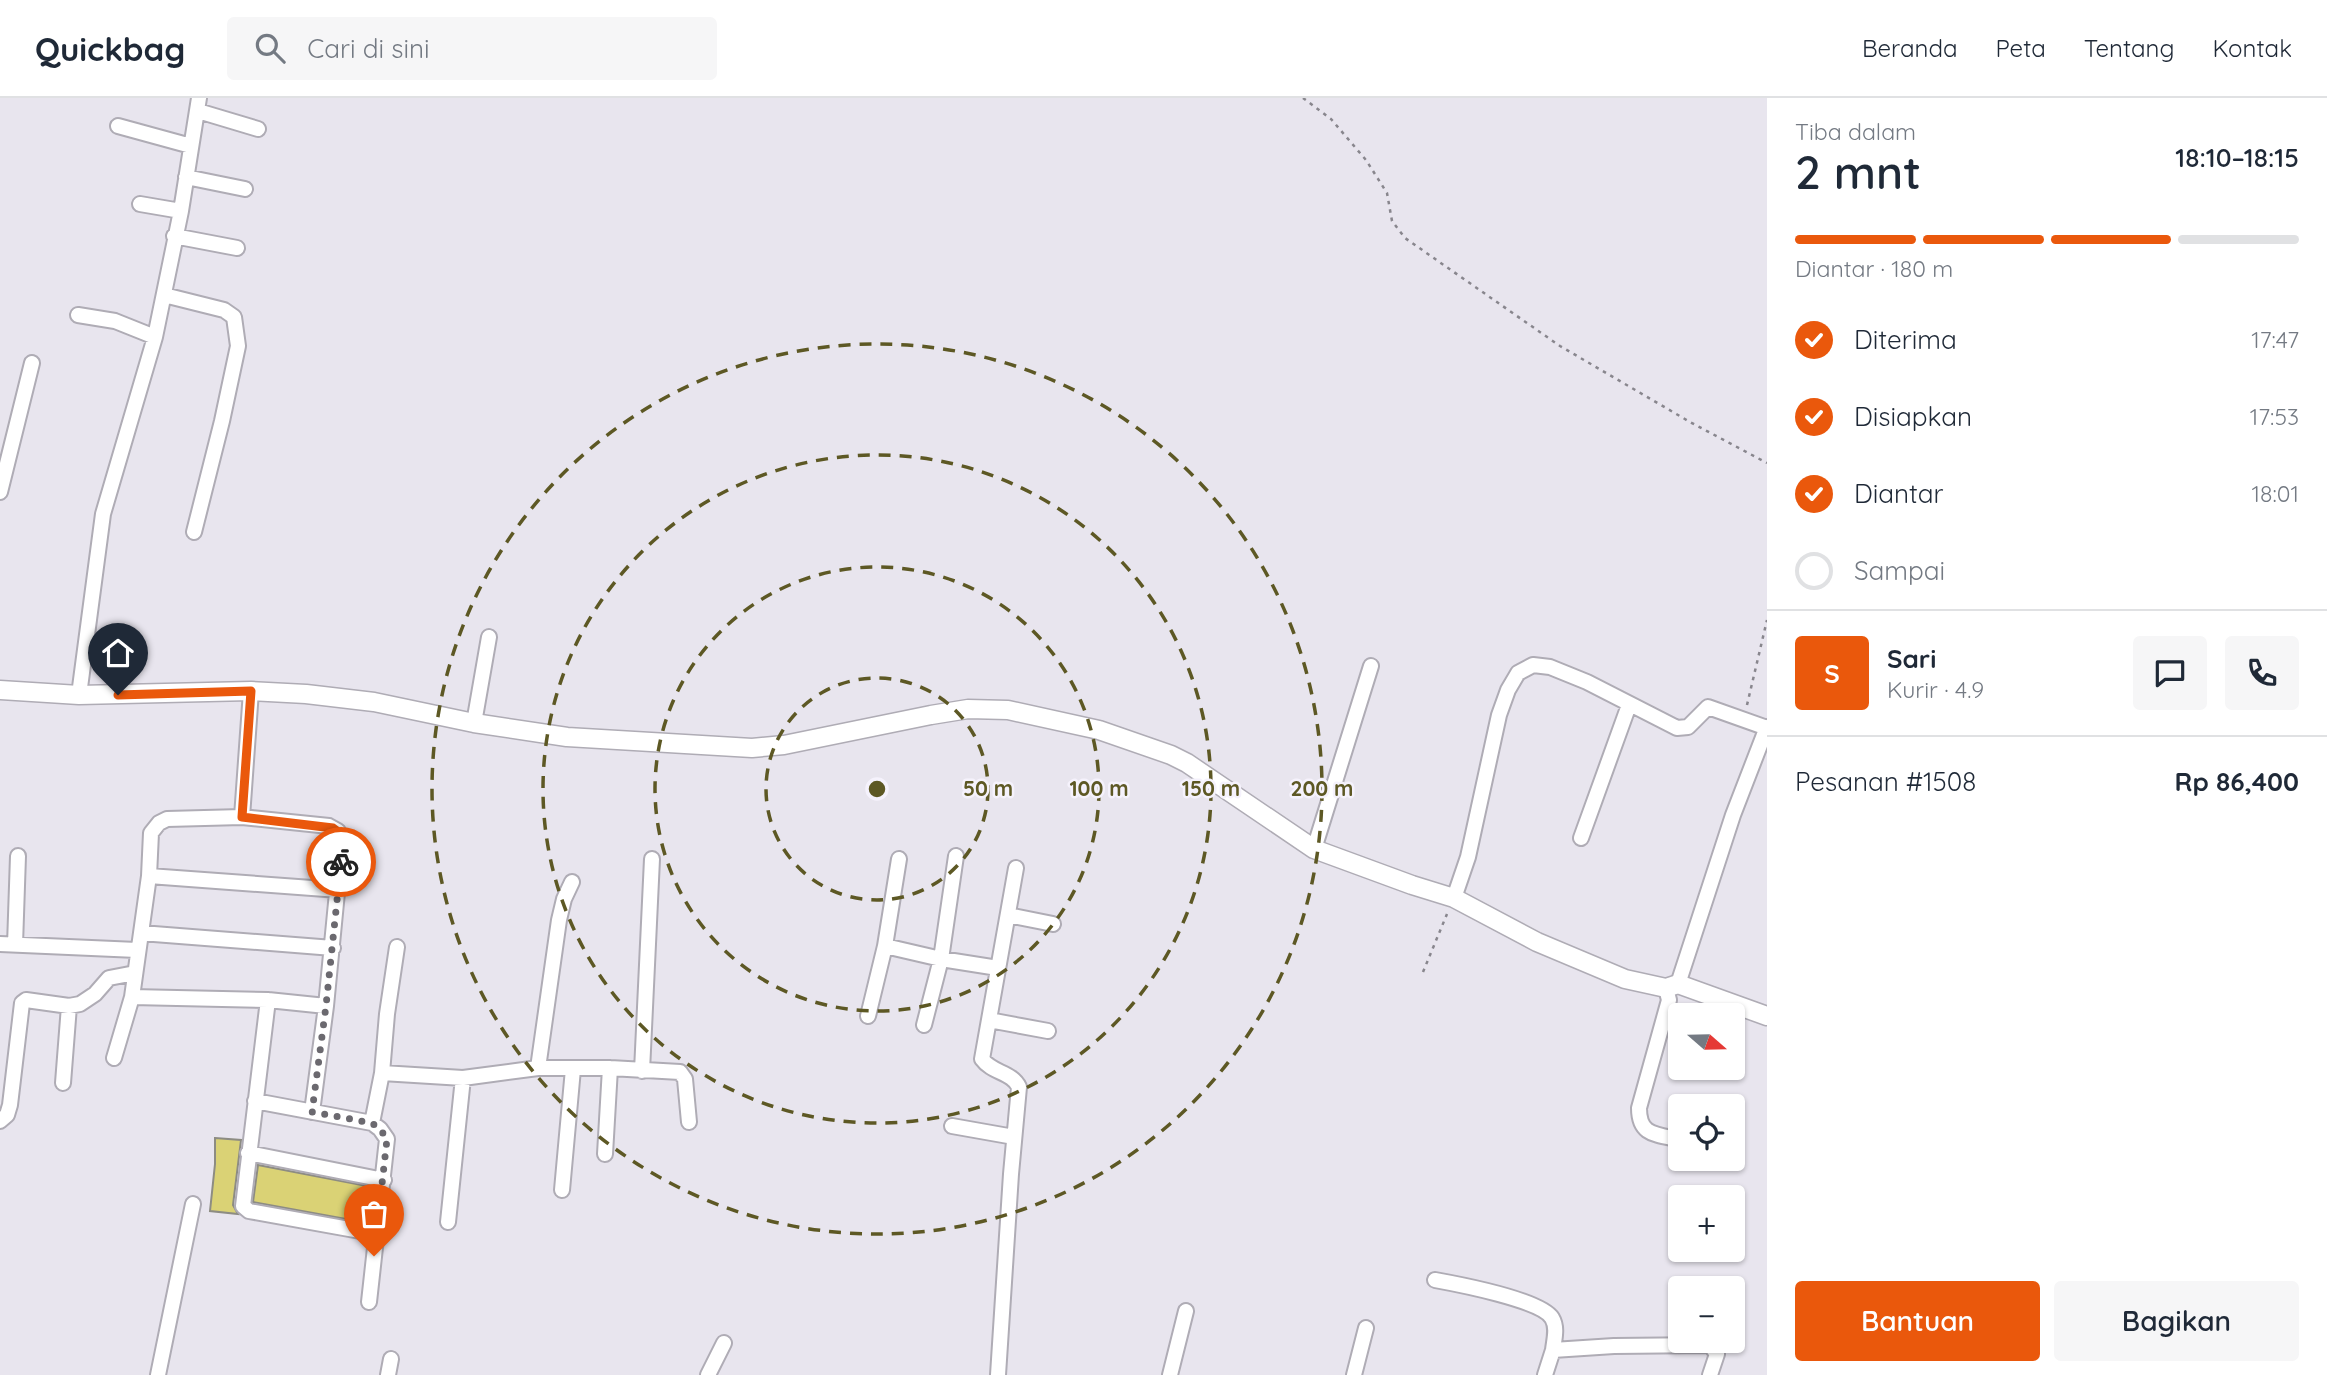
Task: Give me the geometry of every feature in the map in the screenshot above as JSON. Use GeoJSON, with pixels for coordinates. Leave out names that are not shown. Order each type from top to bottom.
{"type":"FeatureCollection","features":[{"type":"Feature","properties":{"kind":"street"},"geometry":{"type":"LineString","coordinates":[[79,695],[103,514],[155,337],[199,105],[258,129]]}},
{"type":"Feature","properties":{"kind":"street"},"geometry":{"type":"LineString","coordinates":[[118,126],[191,146]]}},
{"type":"Feature","properties":{"kind":"street"},"geometry":{"type":"LineString","coordinates":[[186,177],[245,188]]}},
{"type":"Feature","properties":{"kind":"street"},"geometry":{"type":"LineString","coordinates":[[140,204],[181,211]]}},
{"type":"Feature","properties":{"kind":"street"},"geometry":{"type":"LineString","coordinates":[[174,236],[237,248]]}},
{"type":"Feature","properties":{"kind":"street"},"geometry":{"type":"LineString","coordinates":[[164,295],[224,310],[234,317],[237,325],[236,357],[194,532]]}},
{"type":"Feature","properties":{"kind":"street"},"geometry":{"type":"LineString","coordinates":[[78,315],[115,321],[155,337]]}},
{"type":"Feature","properties":{"kind":"street"},"geometry":{"type":"LineString","coordinates":[[0,492],[32,363]]}},
{"type":"Feature","properties":{"kind":"street"},"geometry":{"type":"LineString","coordinates":[[474,723],[489,637]]}},
{"type":"Feature","properties":{"kind":"street"},"geometry":{"type":"LineString","coordinates":[[1454,898],[1468,857],[1499,715],[1508,690],[1518,673],[1533,665],[1550,667],[1587,682],[1682,729],[1688,727],[1708,707],[1767,728],[1672,986],[1639,1108],[1639,1118],[1644,1129],[1649,1133],[1668,1137]]}},
{"type":"Feature","properties":{"kind":"street"},"geometry":{"type":"LineString","coordinates":[[1314,849],[1371,666]]}},
{"type":"Feature","properties":{"kind":"street"},"geometry":{"type":"LineString","coordinates":[[0,690],[79,695],[251,691],[306,694],[374,702],[474,723],[567,737],[752,748],[785,746],[968,709],[1009,710],[1071,722],[1171,755],[1187,763],[1314,849],[1399,881],[1454,898],[1537,942],[1625,979],[1672,986],[1767,1016]]}},
{"type":"Feature","properties":{"kind":"street"},"geometry":{"type":"LineString","coordinates":[[242,817],[251,691]]}},
{"type":"Feature","properties":{"kind":"street"},"geometry":{"type":"LineString","coordinates":[[1581,838],[1629,705]]}},
{"type":"Feature","properties":{"kind":"street"},"geometry":{"type":"LineString","coordinates":[[114,1058],[132,997],[149,876],[151,833],[161,821],[242,817],[329,826],[338,831],[342,841],[333,948],[312,1112]]}},
{"type":"Feature","properties":{"kind":"street"},"geometry":{"type":"LineString","coordinates":[[15,946],[18,856]]}},
{"type":"Feature","properties":{"kind":"street"},"geometry":{"type":"LineString","coordinates":[[924,1025],[941,959],[956,856]]}},
{"type":"Feature","properties":{"kind":"street"},"geometry":{"type":"LineString","coordinates":[[642,1070],[652,859]]}},
{"type":"Feature","properties":{"kind":"street"},"geometry":{"type":"LineString","coordinates":[[869,1016],[885,946],[899,859]]}},
{"type":"Feature","properties":{"kind":"street"},"geometry":{"type":"LineString","coordinates":[[998,1375],[1019,1087],[1014,1079],[990,1067],[982,1059],[1016,868]]}},
{"type":"Feature","properties":{"kind":"street"},"geometry":{"type":"LineString","coordinates":[[149,876],[339,890]]}},
{"type":"Feature","properties":{"kind":"street"},"geometry":{"type":"LineString","coordinates":[[538,1068],[559,920],[572,882]]}},
{"type":"Feature","properties":{"kind":"street"},"geometry":{"type":"LineString","coordinates":[[1007,915],[1053,924]]}},
{"type":"Feature","properties":{"kind":"street"},"geometry":{"type":"LineString","coordinates":[[141,933],[333,948]]}},
{"type":"Feature","properties":{"kind":"street"},"geometry":{"type":"LineString","coordinates":[[0,944],[137,950]]}},
{"type":"Feature","properties":{"kind":"street"},"geometry":{"type":"LineString","coordinates":[[885,946],[998,968]]}},
{"type":"Feature","properties":{"kind":"street"},"geometry":{"type":"LineString","coordinates":[[372,1123],[382,1073],[387,1013],[397,947]]}},
{"type":"Feature","properties":{"kind":"street"},"geometry":{"type":"LineString","coordinates":[[0,1121],[7,1115],[10,1105],[20,1004],[26,1000],[69,1006],[86,1001],[113,975],[135,973]]}},
{"type":"Feature","properties":{"kind":"street"},"geometry":{"type":"LineString","coordinates":[[132,997],[268,1000],[326,1006]]}},
{"type":"Feature","properties":{"kind":"street"},"geometry":{"type":"LineString","coordinates":[[268,1000],[242,1204],[246,1210],[377,1234]]}},
{"type":"Feature","properties":{"kind":"street"},"geometry":{"type":"LineString","coordinates":[[63,1083],[69,1006]]}},
{"type":"Feature","properties":{"kind":"street"},"geometry":{"type":"LineString","coordinates":[[989,1020],[1048,1031]]}},
{"type":"Feature","properties":{"kind":"street"},"geometry":{"type":"LineString","coordinates":[[382,1073],[463,1078],[538,1068],[610,1068],[682,1074],[685,1079],[689,1122]]}},
{"type":"Feature","properties":{"kind":"street"},"geometry":{"type":"LineString","coordinates":[[604,1154],[610,1068]]}},
{"type":"Feature","properties":{"kind":"street"},"geometry":{"type":"LineString","coordinates":[[562,1191],[573,1069]]}},
{"type":"Feature","properties":{"kind":"street"},"geometry":{"type":"LineString","coordinates":[[448,1222],[463,1078]]}},
{"type":"Feature","properties":{"kind":"street"},"geometry":{"type":"LineString","coordinates":[[255,1101],[372,1123],[387,1139],[369,1302]]}},
{"type":"Feature","properties":{"kind":"street"},"geometry":{"type":"LineString","coordinates":[[952,1126],[1014,1137]]}},
{"type":"Feature","properties":{"kind":"street"},"geometry":{"type":"LineString","coordinates":[[248,1153],[384,1180]]}},
{"type":"Feature","properties":{"kind":"street"},"geometry":{"type":"LineString","coordinates":[[158,1375],[193,1204]]}},
{"type":"Feature","properties":{"kind":"street"},"geometry":{"type":"LineString","coordinates":[[1435,1280],[1486,1289],[1545,1312],[1556,1328],[1545,1375]]}},
{"type":"Feature","properties":{"kind":"street"},"geometry":{"type":"LineString","coordinates":[[1170,1375],[1186,1311]]}},
{"type":"Feature","properties":{"kind":"street"},"geometry":{"type":"LineString","coordinates":[[1354,1375],[1366,1328]]}},
{"type":"Feature","properties":{"kind":"street"},"geometry":{"type":"LineString","coordinates":[[708,1375],[724,1343]]}},
{"type":"Feature","properties":{"kind":"street"},"geometry":{"type":"LineString","coordinates":[[1553,1350],[1710,1345],[1717,1354],[1710,1375]]}},
{"type":"Feature","properties":{"kind":"street"},"geometry":{"type":"LineString","coordinates":[[388,1375],[391,1359]]}},
{"type":"Feature","properties":{"kind":"path"},"geometry":{"type":"LineString","coordinates":[[1303,98],[1331,119],[1366,160],[1387,193],[1391,221],[1405,238],[1560,346],[1690,422],[1767,463]]}},
{"type":"Feature","properties":{"kind":"path"},"geometry":{"type":"LineString","coordinates":[[1751,722],[1747,702],[1767,620]]}},
{"type":"Feature","properties":{"kind":"path"},"geometry":{"type":"LineString","coordinates":[[1423,972],[1454,898]]}},
{"type":"Feature","properties":{"kind":"building"},"geometry":{"type":"Polygon","coordinates":[[[215,1138],[241,1140],[233,1205],[238,1214],[210,1211],[215,1138]]]}},
{"type":"Feature","properties":{"kind":"building"},"geometry":{"type":"Polygon","coordinates":[[[258,1165],[372,1187],[368,1223],[253,1202],[258,1165]]]}},
{"type":"Feature","properties":{"kind":"way so far"},"geometry":{"type":"LineString","coordinates":[[341,862],[312,1112],[372,1123],[387,1139],[374,1256]]}},
{"type":"Feature","properties":{"kind":"route"},"geometry":{"type":"LineString","coordinates":[[118,695],[251,691],[242,817],[329,826],[341,834],[341,862]]}}]}
